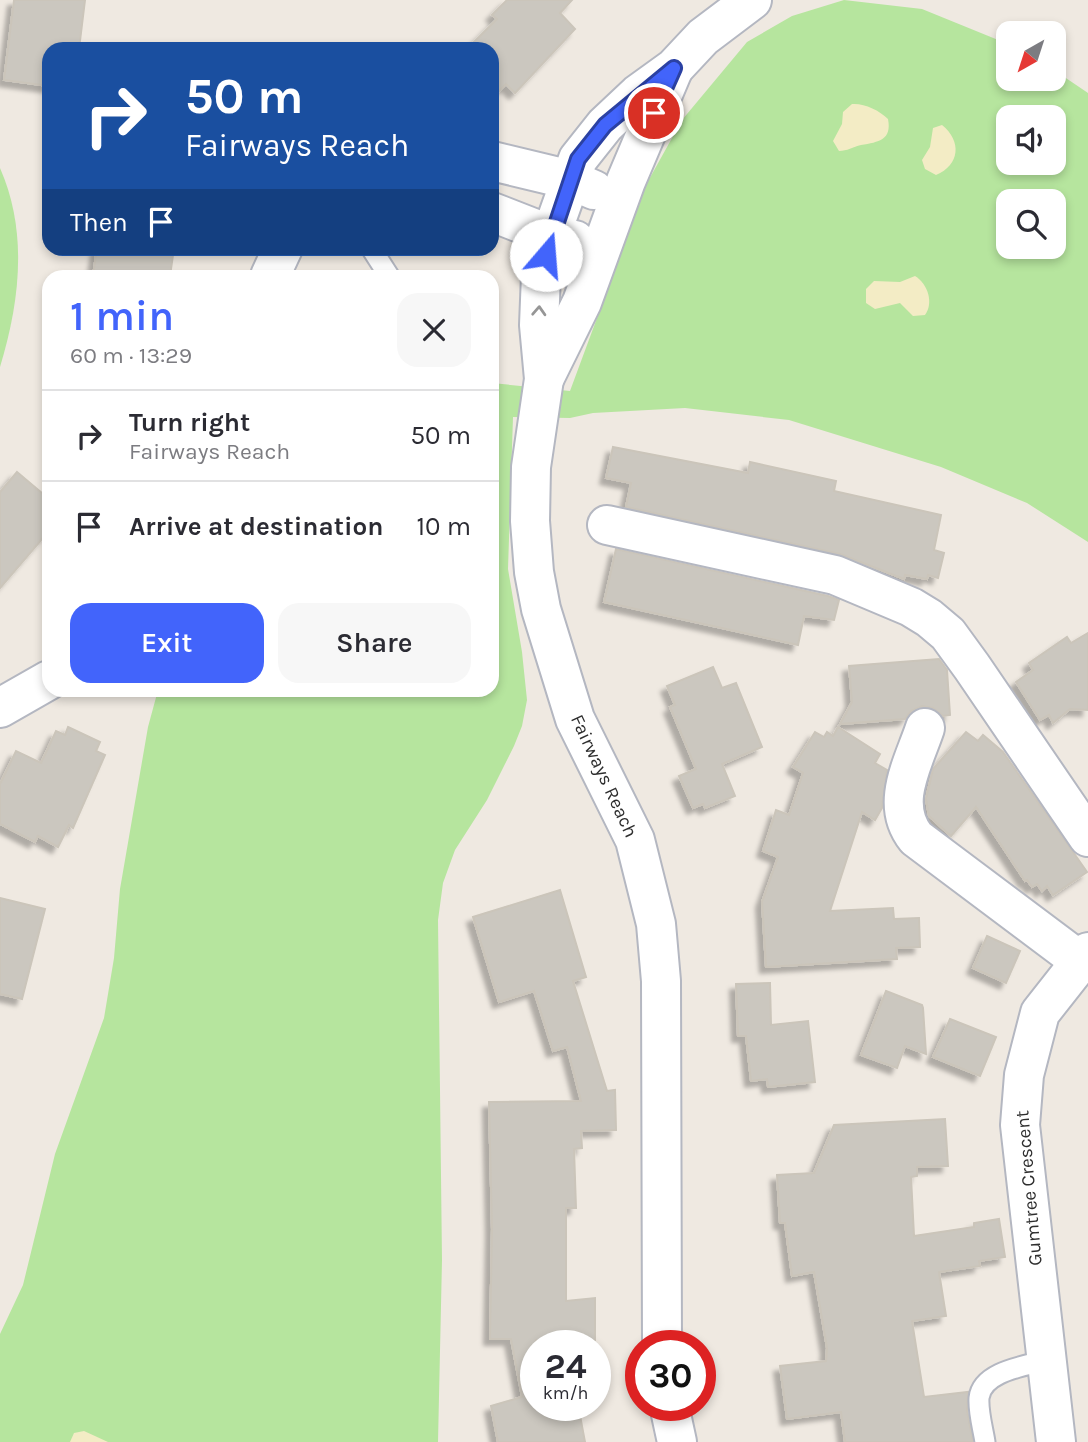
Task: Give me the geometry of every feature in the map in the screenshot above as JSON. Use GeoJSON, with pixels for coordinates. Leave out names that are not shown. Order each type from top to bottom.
{"type":"FeatureCollection","features":[{"type":"Feature","properties":{"kind":"street","name":"Fairways Reach"},"geometry":{"type":"LineString","coordinates":[[662,1330],[661,981],[656,923],[635,840],[575,719],[541,610],[534,572],[530,521],[531,467],[544,379],[539,325],[541,275],[551,235],[578,159],[605,125],[674,68],[702,37],[752,0]]}},
{"type":"Feature","properties":{"kind":"street","name":"Fairways Reach"},"geometry":{"type":"LineString","coordinates":[[544,379],[582,302],[618,201],[674,68]]}},
{"type":"Feature","properties":{"kind":"street"},"geometry":{"type":"LineString","coordinates":[[499,163],[571,180],[618,201]]}},
{"type":"Feature","properties":{"kind":"street"},"geometry":{"type":"LineString","coordinates":[[499,215],[551,235],[601,246]]}},
{"type":"Feature","properties":{"kind":"street"},"geometry":{"type":"LineString","coordinates":[[607,525],[835,575],[911,607],[929,618],[948,634],[1088,836]]}},
{"type":"Feature","properties":{"kind":"street"},"geometry":{"type":"LineString","coordinates":[[0,708],[42,684]]}},
{"type":"Feature","properties":{"kind":"street"},"geometry":{"type":"LineString","coordinates":[[925,728],[904,793],[901,811],[906,826],[916,838],[1084,956]]}},
{"type":"Feature","properties":{"kind":"street","name":"Gumtree Crescent"},"geometry":{"type":"LineString","coordinates":[[1056,1442],[1020,1125],[1024,1075],[1041,1013],[1084,956]]}},
{"type":"Feature","properties":{"kind":"street"},"geometry":{"type":"LineString","coordinates":[[672,1421],[677,1442]]}},
{"type":"Feature","properties":{"kind":"lane"},"geometry":{"type":"LineString","coordinates":[[985,1442],[979,1398],[984,1387],[993,1377],[1047,1360]]}},
{"type":"Feature","properties":{"kind":"green space"},"geometry":{"type":"Polygon","coordinates":[[[844,0],[922,9],[996,39],[996,91],[1066,91],[1066,78],[1088,93],[1088,542],[1027,503],[941,467],[789,420],[685,408],[593,413],[570,418],[513,417],[508,569],[527,700],[522,726],[514,746],[487,800],[455,850],[443,883],[438,920],[442,1260],[438,1442],[0,1442],[0,1334],[23,1285],[55,1154],[104,1018],[114,958],[120,889],[148,727],[156,697],[499,697],[499,384],[570,391],[647,183],[682,120],[747,42],[792,16],[844,0]]]}},
{"type":"Feature","properties":{"kind":"green space"},"geometry":{"type":"Polygon","coordinates":[[[0,168],[15,217],[18,267],[12,317],[0,367],[0,168]]]}},
{"type":"Feature","properties":{"kind":"sand"},"geometry":{"type":"Polygon","coordinates":[[[852,104],[876,110],[888,119],[888,132],[879,141],[839,151],[833,141],[842,124],[843,112],[852,104]]]}},
{"type":"Feature","properties":{"kind":"sand"},"geometry":{"type":"Polygon","coordinates":[[[942,125],[953,138],[956,152],[950,165],[936,175],[925,169],[922,160],[930,147],[933,128],[942,125]]]}},
{"type":"Feature","properties":{"kind":"sand"},"geometry":{"type":"Polygon","coordinates":[[[915,276],[920,279],[928,294],[929,305],[925,315],[913,316],[900,303],[875,309],[866,303],[866,289],[874,281],[900,282],[915,276]]]}},
{"type":"Feature","properties":{"kind":"sand"},"geometry":{"type":"Polygon","coordinates":[[[84,1431],[108,1442],[70,1442],[74,1433],[84,1431]]]}},
{"type":"Feature","properties":{"kind":"building"},"geometry":{"type":"Polygon","coordinates":[[[14,0],[85,0],[80,42],[42,42],[42,85],[4,80],[14,0]]]}},
{"type":"Feature","properties":{"kind":"building"},"geometry":{"type":"Polygon","coordinates":[[[507,0],[572,0],[560,13],[575,29],[515,93],[506,84],[499,91],[499,42],[474,42],[497,19],[492,15],[507,0]]]}},
{"type":"Feature","properties":{"kind":"building"},"geometry":{"type":"Polygon","coordinates":[[[96,256],[173,256],[171,270],[94,270],[96,256]]]}},
{"type":"Feature","properties":{"kind":"building"},"geometry":{"type":"Polygon","coordinates":[[[613,447],[748,473],[750,462],[836,481],[834,491],[941,515],[934,550],[944,553],[938,578],[905,575],[904,579],[840,554],[626,507],[631,483],[606,478],[613,447]]]}},
{"type":"Feature","properties":{"kind":"building"},"geometry":{"type":"Polygon","coordinates":[[[17,472],[42,493],[42,539],[0,588],[0,492],[17,472]]]}},
{"type":"Feature","properties":{"kind":"building"},"geometry":{"type":"Polygon","coordinates":[[[616,549],[828,596],[839,600],[834,620],[804,616],[798,645],[604,602],[616,549]]]}},
{"type":"Feature","properties":{"kind":"building"},"geometry":{"type":"Polygon","coordinates":[[[1088,633],[1088,710],[1070,709],[1053,723],[1049,715],[1040,720],[1016,682],[1033,670],[1029,663],[1067,637],[1071,643],[1088,633]]]}},
{"type":"Feature","properties":{"kind":"building"},"geometry":{"type":"Polygon","coordinates":[[[939,659],[947,670],[950,715],[943,716],[933,708],[922,706],[911,711],[905,719],[840,724],[852,702],[849,666],[939,659]]]}},
{"type":"Feature","properties":{"kind":"building"},"geometry":{"type":"Polygon","coordinates":[[[713,667],[722,688],[736,683],[762,747],[722,764],[735,796],[705,808],[703,804],[693,808],[679,776],[696,769],[670,707],[675,705],[667,686],[713,667]]]}},
{"type":"Feature","properties":{"kind":"building"},"geometry":{"type":"Polygon","coordinates":[[[68,727],[100,742],[96,751],[105,755],[73,828],[69,825],[58,847],[38,836],[35,842],[0,824],[0,784],[16,751],[41,763],[56,731],[65,735],[68,727]]]}},
{"type":"Feature","properties":{"kind":"building"},"geometry":{"type":"Polygon","coordinates":[[[838,727],[880,754],[875,763],[887,770],[882,808],[875,820],[862,812],[830,911],[893,908],[894,919],[919,918],[920,947],[896,948],[897,959],[766,967],[762,902],[778,857],[763,851],[776,810],[789,815],[803,773],[793,767],[815,732],[824,737],[827,732],[833,736],[838,727]]]}},
{"type":"Feature","properties":{"kind":"building"},"geometry":{"type":"Polygon","coordinates":[[[966,732],[978,741],[983,735],[1003,752],[1087,872],[1053,895],[1047,886],[1042,891],[1037,884],[1032,887],[1025,881],[976,807],[951,836],[929,816],[926,799],[933,769],[966,732]]]}},
{"type":"Feature","properties":{"kind":"building"},"geometry":{"type":"Polygon","coordinates":[[[560,890],[586,977],[573,981],[607,1091],[615,1090],[616,1130],[581,1131],[582,1148],[574,1149],[576,1208],[566,1208],[566,1301],[595,1298],[595,1330],[520,1330],[520,1386],[511,1339],[490,1339],[492,1229],[489,1102],[581,1101],[567,1047],[553,1051],[534,991],[499,1002],[473,917],[560,890]]]}},
{"type":"Feature","properties":{"kind":"building"},"geometry":{"type":"Polygon","coordinates":[[[0,898],[45,909],[22,999],[0,994],[0,898]]]}},
{"type":"Feature","properties":{"kind":"building"},"geometry":{"type":"Polygon","coordinates":[[[987,936],[1020,951],[1006,983],[973,968],[987,936]]]}},
{"type":"Feature","properties":{"kind":"building"},"geometry":{"type":"Polygon","coordinates":[[[770,983],[771,1025],[808,1021],[815,1082],[768,1087],[767,1079],[751,1081],[746,1036],[738,1036],[736,984],[770,983]]]}},
{"type":"Feature","properties":{"kind":"building"},"geometry":{"type":"Polygon","coordinates":[[[886,991],[922,1005],[923,1008],[926,1054],[905,1046],[897,1068],[861,1055],[886,991]]]}},
{"type":"Feature","properties":{"kind":"building"},"geometry":{"type":"Polygon","coordinates":[[[950,1019],[996,1037],[980,1076],[933,1057],[950,1019]]]}},
{"type":"Feature","properties":{"kind":"building"},"geometry":{"type":"Polygon","coordinates":[[[945,1119],[948,1166],[917,1167],[917,1176],[911,1177],[914,1236],[974,1227],[974,1223],[999,1219],[1005,1257],[979,1261],[980,1266],[939,1272],[946,1316],[912,1321],[924,1397],[968,1392],[967,1410],[973,1442],[845,1442],[841,1412],[787,1419],[780,1366],[826,1361],[827,1348],[814,1272],[792,1276],[785,1223],[780,1223],[777,1175],[814,1173],[834,1125],[945,1119]]]}},
{"type":"Feature","properties":{"kind":"building"},"geometry":{"type":"Polygon","coordinates":[[[520,1398],[520,1421],[581,1421],[585,1442],[498,1442],[491,1406],[520,1398]]]}},
{"type":"Feature","properties":{"kind":"route"},"geometry":{"type":"LineString","coordinates":[[546,255],[578,159],[605,125],[638,94],[674,68],[654,113]]}}]}
